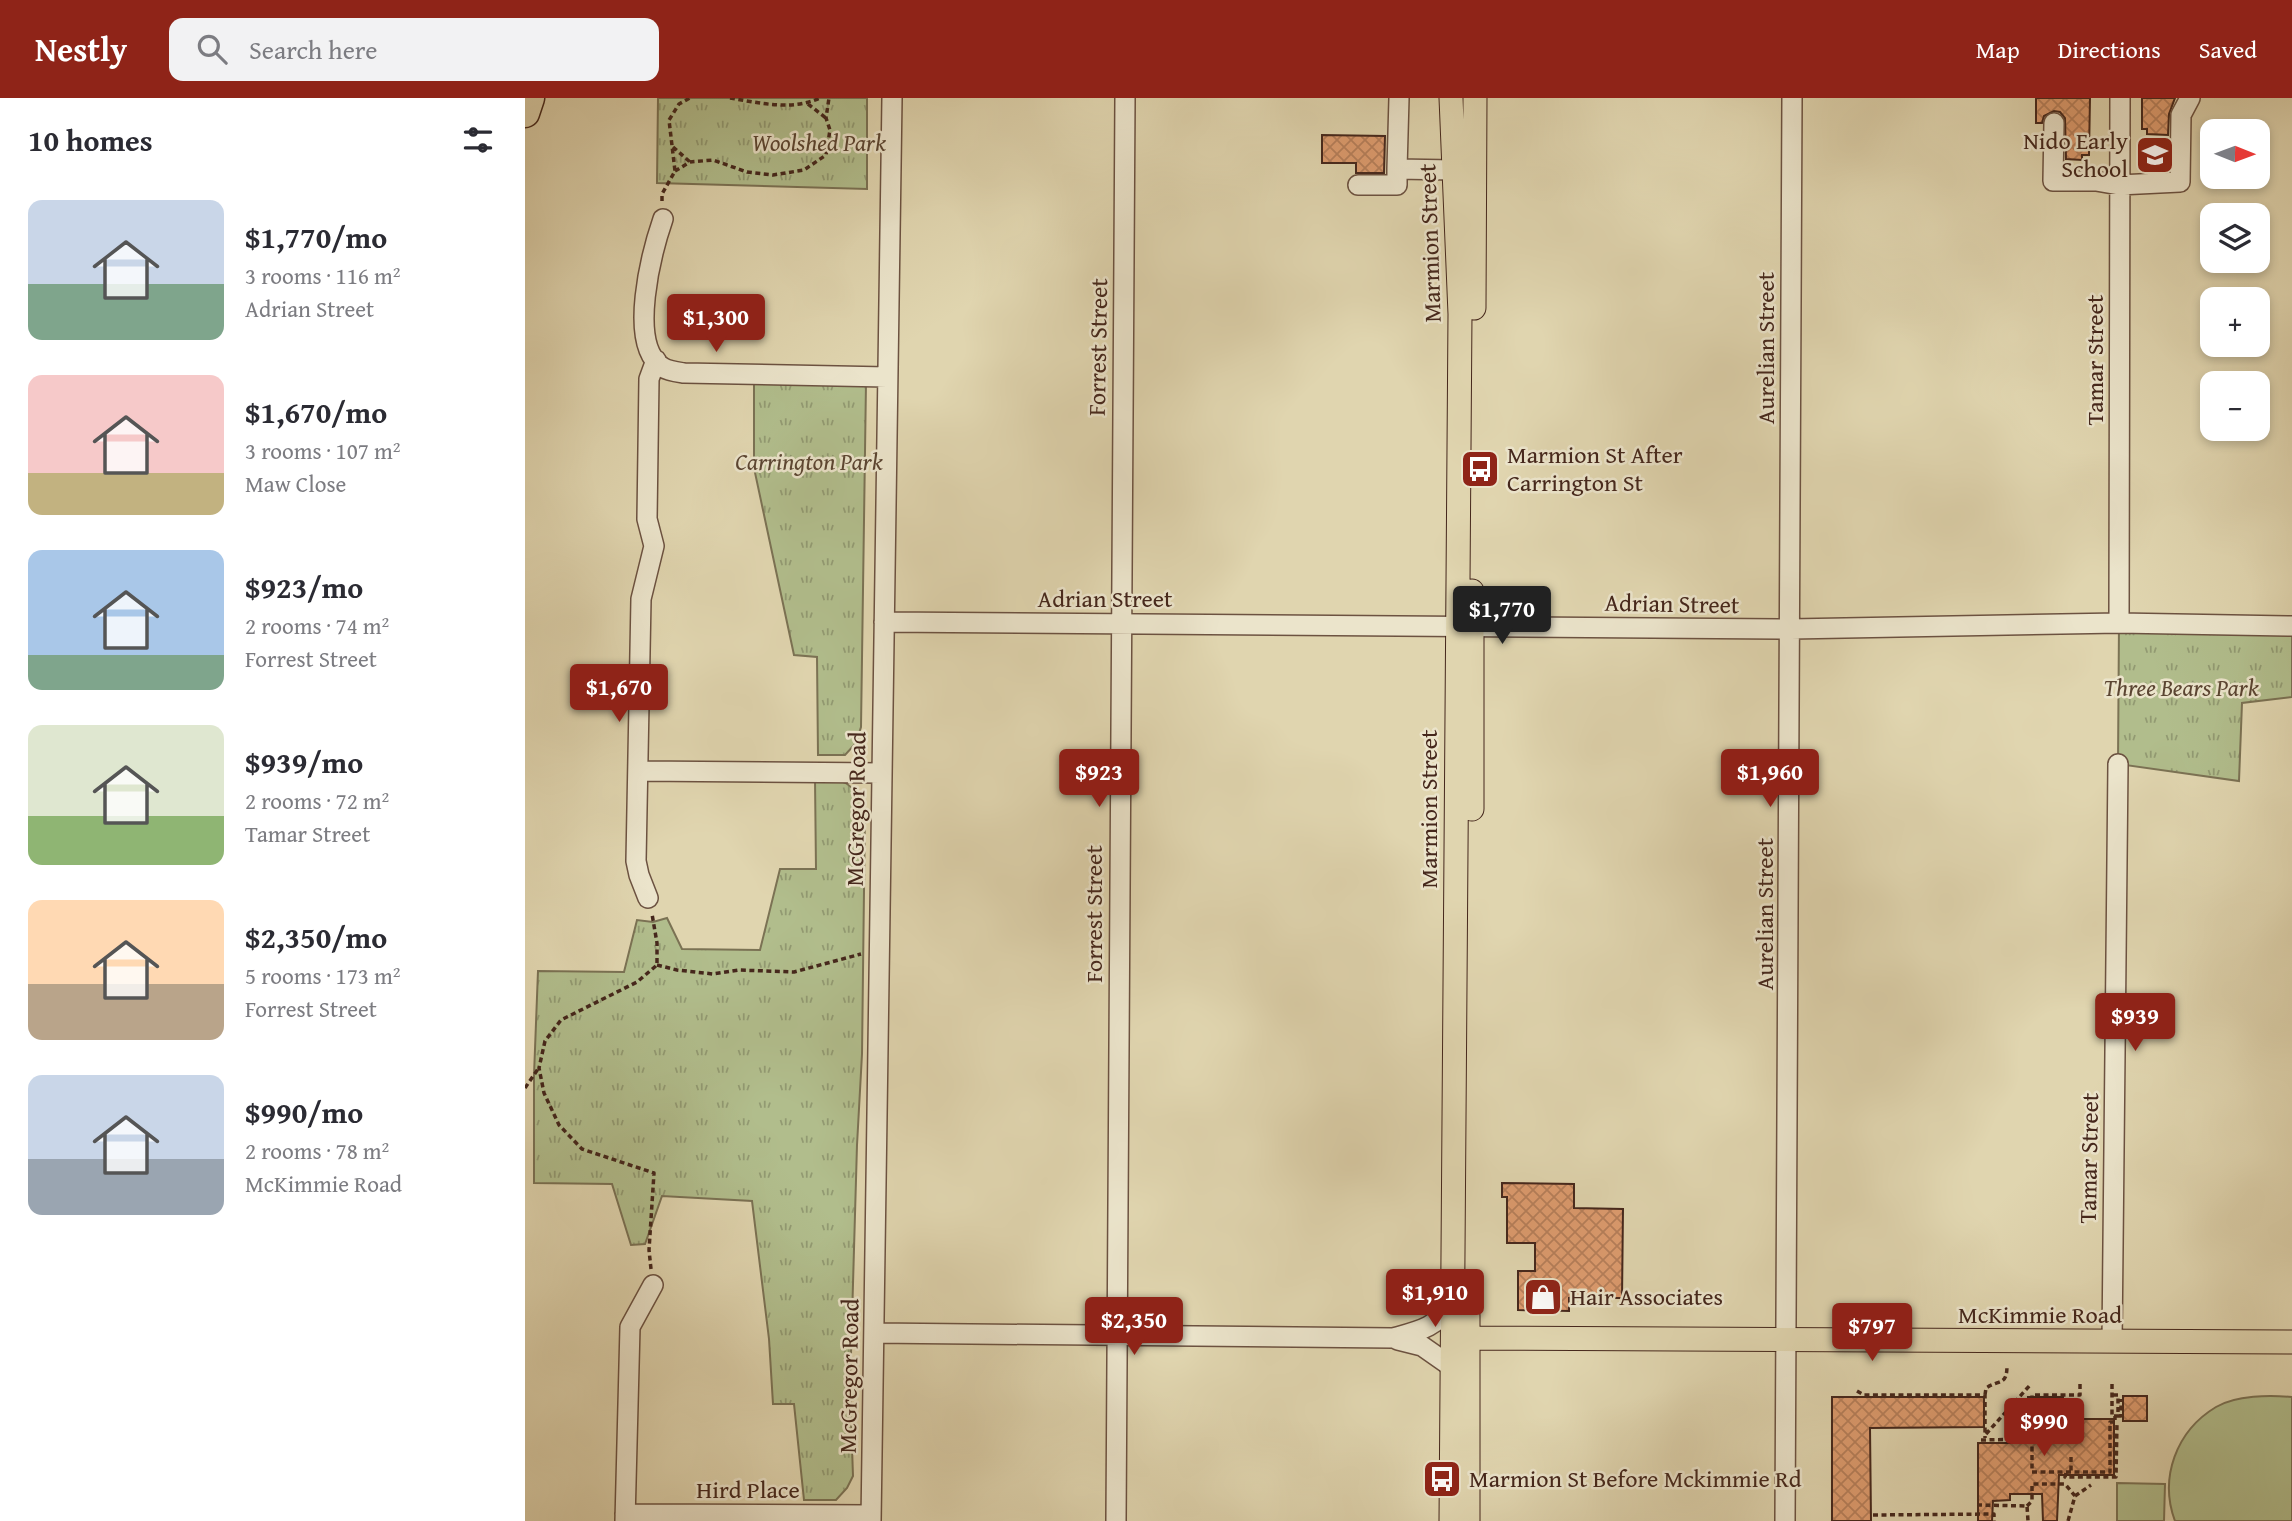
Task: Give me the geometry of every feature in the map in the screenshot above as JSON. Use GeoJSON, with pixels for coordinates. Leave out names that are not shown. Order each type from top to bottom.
{"type":"FeatureCollection","features":[{"type":"Feature","properties":{"kind":"highway"},"geometry":{"type":"LineString","coordinates":[[525,113],[530,98]]}},
{"type":"Feature","properties":{"kind":"main road","name":"Marmion Street"},"geometry":{"type":"LineString","coordinates":[[1451,98],[1460,314],[1465,626],[1460,1338],[1468,1521]]}},
{"type":"Feature","properties":{"kind":"main road","name":"Marmion Street"},"geometry":{"type":"LineString","coordinates":[[1451,1521],[1452,1367],[1460,1338],[1453,1304],[1475,98]]}},
{"type":"Feature","properties":{"kind":"main road","name":"McKimmie Road"},"geometry":{"type":"LineString","coordinates":[[1460,1338],[2292,1342]]}},
{"type":"Feature","properties":{"kind":"street","name":"McGregor Road"},"geometry":{"type":"LineString","coordinates":[[871,1518],[892,98]]}},
{"type":"Feature","properties":{"kind":"street","name":"Forrest Street"},"geometry":{"type":"LineString","coordinates":[[1116,1521],[1125,98]]}},
{"type":"Feature","properties":{"kind":"street"},"geometry":{"type":"LineString","coordinates":[[1358,185],[1397,185],[1399,98]]}},
{"type":"Feature","properties":{"kind":"street","name":"Aurelian Street"},"geometry":{"type":"LineString","coordinates":[[1785,1521],[1792,98]]}},
{"type":"Feature","properties":{"kind":"street","name":"Tamar Street"},"geometry":{"type":"LineString","coordinates":[[2119,623],[2120,98]]}},
{"type":"Feature","properties":{"kind":"street"},"geometry":{"type":"LineString","coordinates":[[2054,123],[2053,181],[2096,181],[2119,185],[2180,182],[2181,115],[2190,98]]}},
{"type":"Feature","properties":{"kind":"street"},"geometry":{"type":"LineString","coordinates":[[1397,169],[1454,170]]}},
{"type":"Feature","properties":{"kind":"street"},"geometry":{"type":"LineString","coordinates":[[663,219],[650,269],[644,322],[647,345],[656,360],[667,369],[684,373],[887,377]]}},
{"type":"Feature","properties":{"kind":"street"},"geometry":{"type":"LineString","coordinates":[[649,898],[636,861],[641,599],[654,547],[647,519],[649,379],[656,360]]}},
{"type":"Feature","properties":{"kind":"street","name":"Adrian Street"},"geometry":{"type":"LineString","coordinates":[[884,622],[1791,629],[2119,623],[2292,626]]}},
{"type":"Feature","properties":{"kind":"street","name":"Tamar Street"},"geometry":{"type":"LineString","coordinates":[[2112,1342],[2118,764]]}},
{"type":"Feature","properties":{"kind":"street"},"geometry":{"type":"LineString","coordinates":[[638,771],[881,773]]}},
{"type":"Feature","properties":{"kind":"street","name":"Hird Place"},"geometry":{"type":"LineString","coordinates":[[653,1285],[630,1327],[625,1517],[871,1518]]}},
{"type":"Feature","properties":{"kind":"street"},"geometry":{"type":"LineString","coordinates":[[1394,1338],[1428,1328],[1453,1304]]}},
{"type":"Feature","properties":{"kind":"street"},"geometry":{"type":"LineString","coordinates":[[874,1333],[1394,1338],[1422,1346],[1452,1367]]}},
{"type":"Feature","properties":{"kind":"path"},"geometry":{"type":"LineString","coordinates":[[675,171],[669,120],[679,104],[690,98]]}},
{"type":"Feature","properties":{"kind":"path"},"geometry":{"type":"LineString","coordinates":[[730,98],[768,105],[807,104],[820,98]]}},
{"type":"Feature","properties":{"kind":"path"},"geometry":{"type":"LineString","coordinates":[[663,219],[662,194],[675,171],[690,162],[713,160],[747,172],[773,175],[804,170],[826,155],[830,130],[826,118],[829,98]]}},
{"type":"Feature","properties":{"kind":"path"},"geometry":{"type":"LineString","coordinates":[[807,104],[826,118]]}},
{"type":"Feature","properties":{"kind":"path"},"geometry":{"type":"LineString","coordinates":[[673,147],[690,162]]}},
{"type":"Feature","properties":{"kind":"path"},"geometry":{"type":"LineString","coordinates":[[525,1088],[539,1068],[545,1041],[561,1020],[637,982],[657,965],[657,943],[649,898]]}},
{"type":"Feature","properties":{"kind":"path"},"geometry":{"type":"LineString","coordinates":[[657,965],[713,974],[740,970],[794,972],[879,951]]}},
{"type":"Feature","properties":{"kind":"path"},"geometry":{"type":"LineString","coordinates":[[539,1068],[544,1093],[559,1125],[582,1149],[654,1173],[649,1250],[653,1285]]}},
{"type":"Feature","properties":{"kind":"path"},"geometry":{"type":"LineString","coordinates":[[1984,1438],[1986,1388],[2006,1378],[2007,1365]]}},
{"type":"Feature","properties":{"kind":"path"},"geometry":{"type":"LineString","coordinates":[[1984,1438],[2031,1384]]}},
{"type":"Feature","properties":{"kind":"path"},"geometry":{"type":"LineString","coordinates":[[2028,1521],[2027,1506],[2032,1500],[2032,1395],[2080,1395],[2080,1384]]}},
{"type":"Feature","properties":{"kind":"path"},"geometry":{"type":"LineString","coordinates":[[2112,1384],[2112,1416],[2121,1416],[2121,1399]]}},
{"type":"Feature","properties":{"kind":"path"},"geometry":{"type":"LineString","coordinates":[[1857,1391],[1864,1395],[1985,1395]]}},
{"type":"Feature","properties":{"kind":"path"},"geometry":{"type":"LineString","coordinates":[[2032,1472],[2116,1477],[2117,1416]]}},
{"type":"Feature","properties":{"kind":"path"},"geometry":{"type":"LineString","coordinates":[[2066,1475],[2071,1472],[2110,1472],[2110,1422],[2115,1422]]}},
{"type":"Feature","properties":{"kind":"path"},"geometry":{"type":"LineString","coordinates":[[1984,1438],[2032,1439]]}},
{"type":"Feature","properties":{"kind":"path"},"geometry":{"type":"LineString","coordinates":[[2071,1457],[2071,1472]]}},
{"type":"Feature","properties":{"kind":"path"},"geometry":{"type":"LineString","coordinates":[[2065,1485],[2066,1475]]}},
{"type":"Feature","properties":{"kind":"path"},"geometry":{"type":"LineString","coordinates":[[2032,1484],[2065,1485],[2075,1496]]}},
{"type":"Feature","properties":{"kind":"path"},"geometry":{"type":"LineString","coordinates":[[2068,1521],[2075,1496],[2091,1485]]}},
{"type":"Feature","properties":{"kind":"path"},"geometry":{"type":"LineString","coordinates":[[1977,1506],[2027,1506]]}},
{"type":"Feature","properties":{"kind":"path"},"geometry":{"type":"LineString","coordinates":[[1873,1515],[1994,1512],[1994,1521]]}},
{"type":"Feature","properties":{"kind":"green space","name":"Woolshed Park"},"geometry":{"type":"Polygon","coordinates":[[[658,98],[867,98],[867,189],[657,183],[658,98]]]}},
{"type":"Feature","properties":{"kind":"green space","name":"Carrington Park"},"geometry":{"type":"Polygon","coordinates":[[[754,381],[866,383],[861,727],[856,743],[845,755],[818,755],[817,657],[794,655],[754,468],[754,381]]]}},
{"type":"Feature","properties":{"kind":"green space","name":"Three Bears Park"},"geometry":{"type":"Polygon","coordinates":[[[2119,623],[2292,626],[2292,697],[2242,703],[2239,781],[2118,764],[2119,623]]]}},
{"type":"Feature","properties":{"kind":"green space"},"geometry":{"type":"Polygon","coordinates":[[[815,779],[841,781],[851,787],[865,809],[862,1054],[850,1388],[853,1476],[836,1500],[804,1500],[794,1404],[773,1404],[769,1339],[752,1201],[662,1196],[645,1244],[631,1245],[612,1184],[534,1183],[538,971],[624,972],[637,920],[653,922],[667,918],[682,949],[760,950],[780,869],[816,869],[815,779]]]}},
{"type":"Feature","properties":{"kind":"green space"},"geometry":{"type":"Polygon","coordinates":[[[2264,1396],[2292,1397],[2292,1521],[2175,1521],[2169,1488],[2170,1472],[2181,1442],[2190,1429],[2216,1407],[2233,1400],[2264,1396]]]}},
{"type":"Feature","properties":{"kind":"green space"},"geometry":{"type":"Polygon","coordinates":[[[2117,1483],[2165,1484],[2164,1521],[2117,1521],[2117,1483]]]}},
{"type":"Feature","properties":{"kind":"building"},"geometry":{"type":"Polygon","coordinates":[[[2036,98],[2090,98],[2089,155],[2082,155],[2082,160],[2066,159],[2065,118],[2060,112],[2054,111],[2044,116],[2042,123],[2036,123],[2036,98]]]}},
{"type":"Feature","properties":{"kind":"building"},"geometry":{"type":"Polygon","coordinates":[[[2142,98],[2175,98],[2169,114],[2168,135],[2147,134],[2147,129],[2142,129],[2142,98]]]}},
{"type":"Feature","properties":{"kind":"building"},"geometry":{"type":"Polygon","coordinates":[[[1322,135],[1385,136],[1384,173],[1356,173],[1356,163],[1322,163],[1322,135]]]}},
{"type":"Feature","properties":{"kind":"building"},"geometry":{"type":"Polygon","coordinates":[[[1502,1183],[1574,1184],[1574,1208],[1623,1209],[1622,1298],[1569,1298],[1569,1311],[1518,1310],[1518,1271],[1535,1271],[1535,1243],[1507,1243],[1507,1197],[1502,1197],[1502,1183]]]}},
{"type":"Feature","properties":{"kind":"building"},"geometry":{"type":"Polygon","coordinates":[[[2123,1396],[2147,1396],[2147,1421],[2123,1421],[2123,1396]]]}},
{"type":"Feature","properties":{"kind":"building"},"geometry":{"type":"Polygon","coordinates":[[[1832,1397],[1984,1397],[1984,1427],[1870,1428],[1871,1521],[1832,1521],[1832,1397]]]}},
{"type":"Feature","properties":{"kind":"building"},"geometry":{"type":"Polygon","coordinates":[[[2028,1397],[2063,1397],[2063,1419],[2114,1419],[2114,1475],[2059,1475],[2057,1521],[2043,1521],[2042,1494],[2010,1494],[2010,1500],[1993,1501],[1992,1521],[1978,1521],[1978,1443],[2029,1443],[2028,1397]]]}},
{"type":"Feature","properties":{"kind":"place","name":"Nido Early School"},"geometry":{"type":"Point","coordinates":[2155,155]}},
{"type":"Feature","properties":{"kind":"place","name":"Marmion St After Carrington St"},"geometry":{"type":"Point","coordinates":[1480,469]}},
{"type":"Feature","properties":{"kind":"place","name":"Hair Associates"},"geometry":{"type":"Point","coordinates":[1543,1297]}},
{"type":"Feature","properties":{"kind":"place","name":"Marmion St Before Mckimmie Rd"},"geometry":{"type":"Point","coordinates":[1442,1479]}}]}
